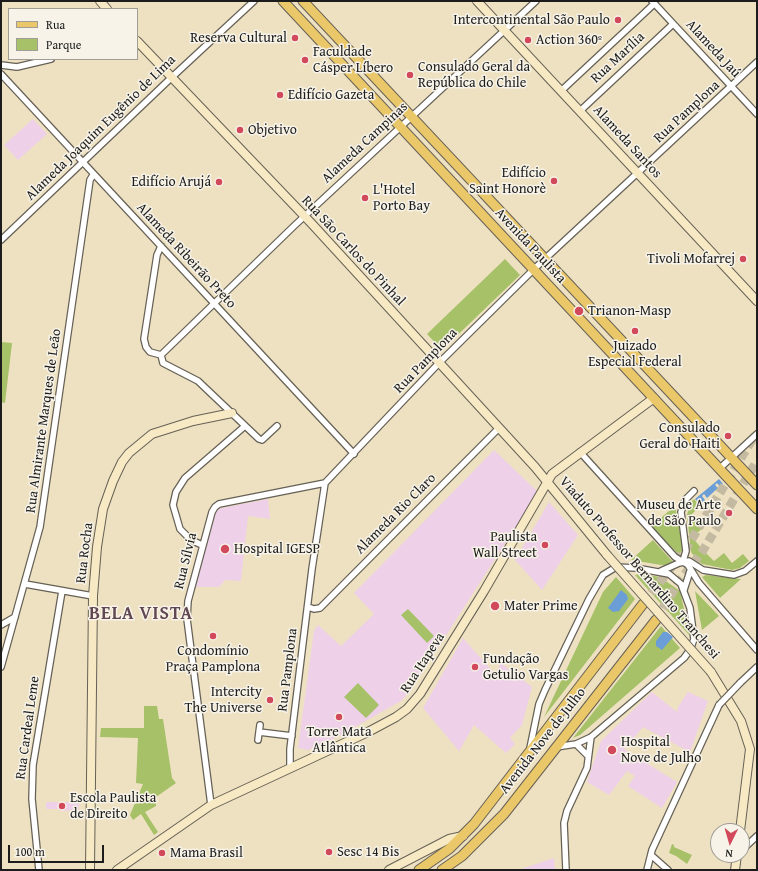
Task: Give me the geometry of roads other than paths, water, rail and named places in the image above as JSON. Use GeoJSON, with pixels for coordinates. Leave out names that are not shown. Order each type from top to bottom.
{"type":"FeatureCollection","features":[{"type":"Feature","properties":{"kind":"main road","name":"Avenida Paulista"},"geometry":{"type":"LineString","coordinates":[[283,1],[757,509]]}},
{"type":"Feature","properties":{"kind":"main road","name":"Avenida Paulista"},"geometry":{"type":"LineString","coordinates":[[304,1],[545,261],[757,485]]}},
{"type":"Feature","properties":{"kind":"main road","name":"Avenida Nove de Julho"},"geometry":{"type":"LineString","coordinates":[[419,870],[449,849],[463,836],[643,604]]}},
{"type":"Feature","properties":{"kind":"main road","name":"Avenida Nove de Julho"},"geometry":{"type":"LineString","coordinates":[[443,870],[455,862],[474,845],[504,814],[656,620]]}},
{"type":"Feature","properties":{"kind":"street","name":"Alameda Joaquim Eugênio de Lima"},"geometry":{"type":"LineString","coordinates":[[1,240],[254,1]]}},
{"type":"Feature","properties":{"kind":"street","name":"Alameda Santos"},"geometry":{"type":"LineString","coordinates":[[477,1],[757,301]]}},
{"type":"Feature","properties":{"kind":"street","name":"Alameda Campinas"},"geometry":{"type":"LineString","coordinates":[[161,355],[304,217],[536,1]]}},
{"type":"Feature","properties":{"kind":"street","name":"Alameda Jaú"},"geometry":{"type":"LineString","coordinates":[[653,2],[757,114]]}},
{"type":"Feature","properties":{"kind":"street"},"geometry":{"type":"LineString","coordinates":[[561,91],[653,2]]}},
{"type":"Feature","properties":{"kind":"street","name":"Rua Marília"},"geometry":{"type":"LineString","coordinates":[[580,111],[673,24]]}},
{"type":"Feature","properties":{"kind":"street","name":"Rua São Carlos do Pinhal"},"geometry":{"type":"LineString","coordinates":[[138,42],[304,217],[547,482]]}},
{"type":"Feature","properties":{"kind":"street"},"geometry":{"type":"LineString","coordinates":[[1,65],[17,67],[47,60]]}},
{"type":"Feature","properties":{"kind":"street","name":"Rua Pamplona"},"geometry":{"type":"LineString","coordinates":[[290,768],[292,736],[325,484],[439,363],[534,270],[757,62]]}},
{"type":"Feature","properties":{"kind":"street","name":"Alameda Ribeirão Preto"},"geometry":{"type":"LineString","coordinates":[[1,74],[93,175],[354,454]]}},
{"type":"Feature","properties":{"kind":"street","name":"Rua Almirante Marques de Leão"},"geometry":{"type":"LineString","coordinates":[[1,667],[25,584],[43,513],[90,180],[93,175]]}},
{"type":"Feature","properties":{"kind":"street"},"geometry":{"type":"LineString","coordinates":[[161,246],[156,255],[144,340],[146,347],[150,352],[161,355],[163,363],[198,381],[261,440],[277,426]]}},
{"type":"Feature","properties":{"kind":"street","name":"Rua Itapeva"},"geometry":{"type":"LineString","coordinates":[[117,870],[211,806],[396,717],[414,702],[484,591],[552,474],[654,398]]}},
{"type":"Feature","properties":{"kind":"street","name":"Rua Rocha"},"geometry":{"type":"LineString","coordinates":[[90,870],[93,596],[96,547],[104,509],[118,470],[129,453],[152,434],[193,421],[232,413]]}},
{"type":"Feature","properties":{"kind":"street"},"geometry":{"type":"LineString","coordinates":[[202,545],[191,540],[180,529],[173,505],[176,492],[184,478],[245,426]]}},
{"type":"Feature","properties":{"kind":"street","name":"Alameda Rio Claro"},"geometry":{"type":"LineString","coordinates":[[308,607],[314,609],[320,608],[498,428]]}},
{"type":"Feature","properties":{"kind":"street"},"geometry":{"type":"LineString","coordinates":[[719,469],[757,434]]}},
{"type":"Feature","properties":{"kind":"street"},"geometry":{"type":"LineString","coordinates":[[580,452],[656,537],[675,556],[688,565],[690,571],[757,650]]}},
{"type":"Feature","properties":{"kind":"street","name":"Viaduto Professor Bernardino Tranchesi"},"geometry":{"type":"LineString","coordinates":[[547,482],[602,550],[711,672],[742,721],[750,749],[741,823]]}},
{"type":"Feature","properties":{"kind":"street","name":"Rua Sílvia"},"geometry":{"type":"LineString","coordinates":[[211,806],[187,619],[188,601],[212,512],[219,504],[325,484]]}},
{"type":"Feature","properties":{"kind":"street"},"geometry":{"type":"LineString","coordinates":[[683,561],[686,551],[681,512],[685,500],[694,492]]}},
{"type":"Feature","properties":{"kind":"street"},"geometry":{"type":"LineString","coordinates":[[661,572],[683,561],[692,562],[701,569],[734,575],[745,572],[757,561]]}},
{"type":"Feature","properties":{"kind":"street"},"geometry":{"type":"LineString","coordinates":[[529,751],[540,704],[596,585],[603,575],[616,567],[636,568],[661,572],[675,578],[684,590],[694,631],[694,639],[690,650],[684,658],[591,737],[576,744],[556,747]]}},
{"type":"Feature","properties":{"kind":"street"},"geometry":{"type":"LineString","coordinates":[[684,590],[690,571]]}},
{"type":"Feature","properties":{"kind":"street"},"geometry":{"type":"LineString","coordinates":[[25,584],[93,596]]}},
{"type":"Feature","properties":{"kind":"street","name":"Rua Cardeal Leme"},"geometry":{"type":"LineString","coordinates":[[39,870],[32,799],[33,765],[62,591]]}},
{"type":"Feature","properties":{"kind":"street"},"geometry":{"type":"LineString","coordinates":[[1,625],[15,617]]}},
{"type":"Feature","properties":{"kind":"street"},"geometry":{"type":"LineString","coordinates":[[647,870],[651,855],[719,705],[757,667]]}},
{"type":"Feature","properties":{"kind":"street"},"geometry":{"type":"LineString","coordinates":[[258,740],[260,725]]}},
{"type":"Feature","properties":{"kind":"street"},"geometry":{"type":"LineString","coordinates":[[259,732],[292,736]]}},
{"type":"Feature","properties":{"kind":"street"},"geometry":{"type":"LineString","coordinates":[[566,870],[564,823],[572,798],[584,774],[591,737]]}},
{"type":"Feature","properties":{"kind":"street"},"geometry":{"type":"LineString","coordinates":[[576,744],[588,756]]}},
{"type":"Feature","properties":{"kind":"street"},"geometry":{"type":"LineString","coordinates":[[389,870],[449,839],[463,836]]}},
{"type":"Feature","properties":{"kind":"street"},"geometry":{"type":"LineString","coordinates":[[651,855],[668,870]]}},
{"type":"Feature","properties":{"kind":"water"},"geometry":{"type":"Polygon","coordinates":[[[719,479],[723,484],[720,487],[717,483],[715,485],[718,488],[707,498],[704,494],[702,496],[705,500],[700,504],[695,499],[719,479]]]}},
{"type":"Feature","properties":{"kind":"water"},"geometry":{"type":"Polygon","coordinates":[[[621,590],[627,595],[628,599],[619,611],[613,612],[608,608],[621,590]]]}},
{"type":"Feature","properties":{"kind":"water"},"geometry":{"type":"Polygon","coordinates":[[[663,632],[667,632],[673,637],[662,650],[656,646],[656,641],[663,632]]]}},
{"type":"Feature","properties":{"kind":"tunnel"},"geometry":{"type":"LineString","coordinates":[[643,604],[687,547],[755,435]]}},
{"type":"Feature","properties":{"kind":"tunnel"},"geometry":{"type":"LineString","coordinates":[[656,620],[678,583],[702,552],[757,461]]}},
{"type":"Feature","properties":{"kind":"place","name":"Intercontinental São Paulo"},"geometry":{"type":"Point","coordinates":[618,20]}},
{"type":"Feature","properties":{"kind":"place","name":"Reserva Cultural"},"geometry":{"type":"Point","coordinates":[295,38]}},
{"type":"Feature","properties":{"kind":"place","name":"Action 360º"},"geometry":{"type":"Point","coordinates":[528,40]}},
{"type":"Feature","properties":{"kind":"place","name":"Faculdade Cásper Líbero"},"geometry":{"type":"Point","coordinates":[305,60]}},
{"type":"Feature","properties":{"kind":"place","name":"Consulado Geral da República do Chile"},"geometry":{"type":"Point","coordinates":[410,75]}},
{"type":"Feature","properties":{"kind":"place","name":"Edifício Gazeta"},"geometry":{"type":"Point","coordinates":[280,95]}},
{"type":"Feature","properties":{"kind":"place","name":"Objetivo"},"geometry":{"type":"Point","coordinates":[240,130]}},
{"type":"Feature","properties":{"kind":"place","name":"Edifício Saint Honorè"},"geometry":{"type":"Point","coordinates":[554,181]}},
{"type":"Feature","properties":{"kind":"place","name":"Edifício Arujá"},"geometry":{"type":"Point","coordinates":[219,182]}},
{"type":"Feature","properties":{"kind":"place","name":"L'Hotel Porto Bay"},"geometry":{"type":"Point","coordinates":[365,198]}},
{"type":"Feature","properties":{"kind":"place","name":"Tivoli Mofarrej"},"geometry":{"type":"Point","coordinates":[743,259]}},
{"type":"Feature","properties":{"kind":"place","name":"Trianon-Masp"},"geometry":{"type":"Point","coordinates":[579,311]}},
{"type":"Feature","properties":{"kind":"place","name":"Juizado Especial Federal"},"geometry":{"type":"Point","coordinates":[635,331]}},
{"type":"Feature","properties":{"kind":"place","name":"Consulado Geral do Haiti"},"geometry":{"type":"Point","coordinates":[728,436]}},
{"type":"Feature","properties":{"kind":"place","name":"Museu de Arte de São Paulo"},"geometry":{"type":"Point","coordinates":[729,513]}},
{"type":"Feature","properties":{"kind":"place","name":"Paulista Wall Street"},"geometry":{"type":"Point","coordinates":[545,545]}},
{"type":"Feature","properties":{"kind":"place","name":"Hospital IGESP"},"geometry":{"type":"Point","coordinates":[225,549]}},
{"type":"Feature","properties":{"kind":"place","name":"Mater Prime"},"geometry":{"type":"Point","coordinates":[495,606]}},
{"type":"Feature","properties":{"kind":"place","name":"Condomínio Praça Pamplona"},"geometry":{"type":"Point","coordinates":[213,636]}},
{"type":"Feature","properties":{"kind":"place","name":"Fundação Getulio Vargas"},"geometry":{"type":"Point","coordinates":[475,667]}},
{"type":"Feature","properties":{"kind":"place","name":"Intercity The Universe"},"geometry":{"type":"Point","coordinates":[270,700]}},
{"type":"Feature","properties":{"kind":"place","name":"Torre Mata Atlântica"},"geometry":{"type":"Point","coordinates":[339,717]}},
{"type":"Feature","properties":{"kind":"place","name":"Hospital Nove de Julho"},"geometry":{"type":"Point","coordinates":[612,750]}},
{"type":"Feature","properties":{"kind":"place","name":"Escola Paulista de Direito"},"geometry":{"type":"Point","coordinates":[62,806]}},
{"type":"Feature","properties":{"kind":"place","name":"Sesc 14 Bis"},"geometry":{"type":"Point","coordinates":[329,852]}},
{"type":"Feature","properties":{"kind":"place","name":"Mama Brasil"},"geometry":{"type":"Point","coordinates":[162,853]}},
{"type":"Feature","properties":{"kind":"district","name":"BELA VISTA"},"geometry":{"type":"Point","coordinates":[141,614]}}]}
